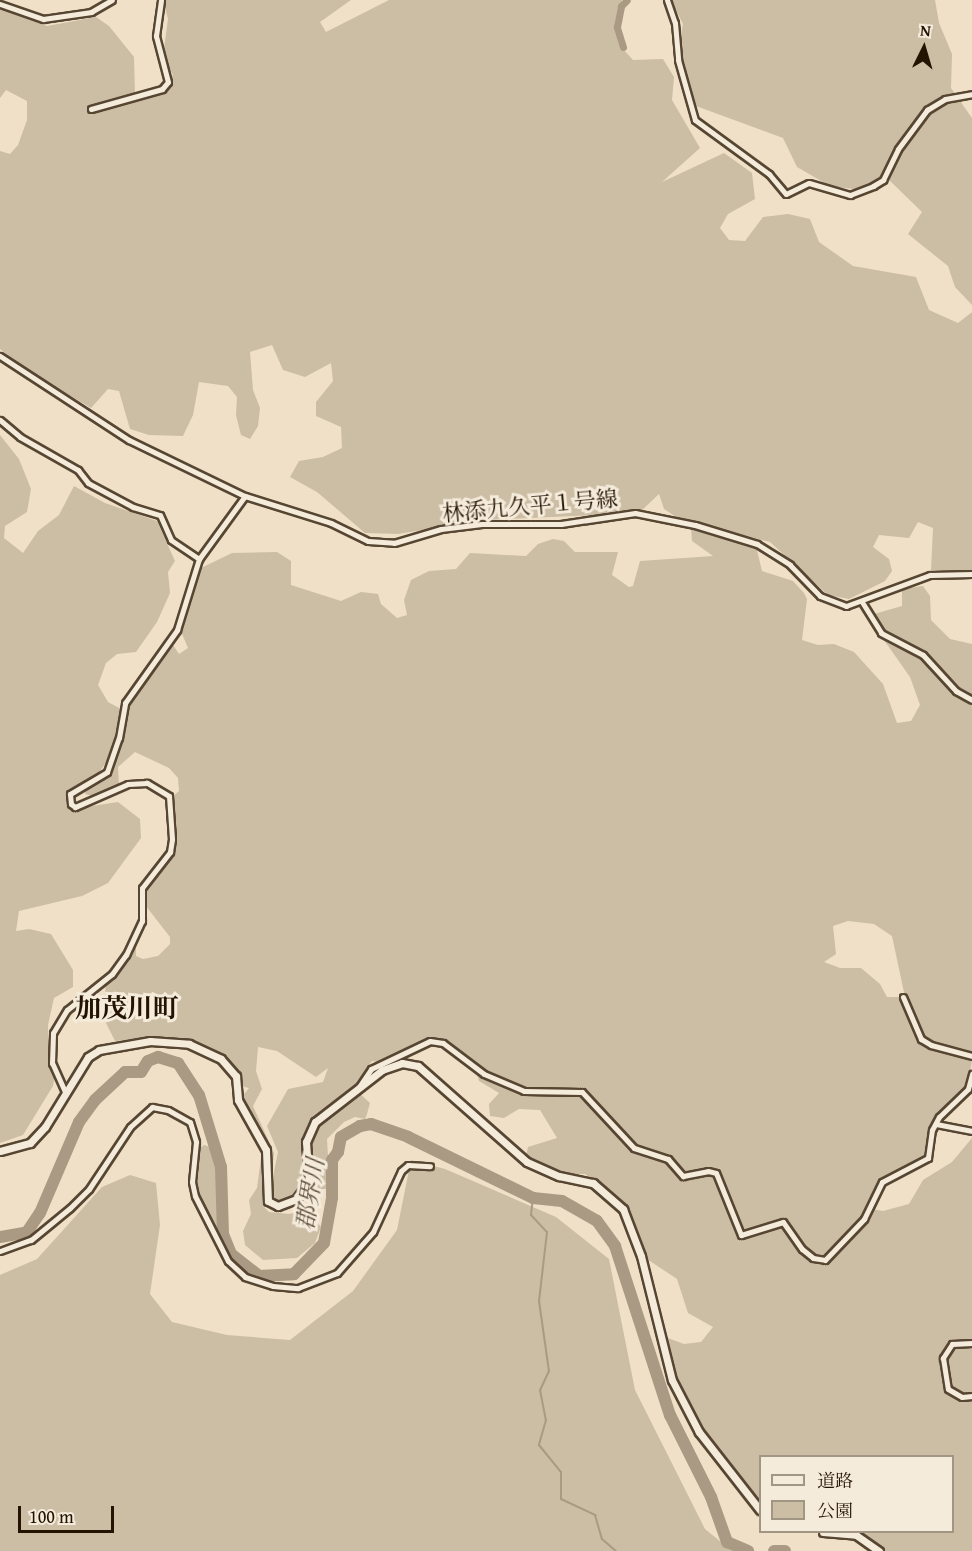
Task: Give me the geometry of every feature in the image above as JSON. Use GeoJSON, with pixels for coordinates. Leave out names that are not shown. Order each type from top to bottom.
{"type":"FeatureCollection","features":[{"type":"Feature","properties":{"kind":"main road"},"geometry":{"type":"LineString","coordinates":[[0,1151],[30,1143],[45,1127],[88,1057],[110,1046],[166,1041],[206,1050],[222,1059],[236,1076],[238,1100],[266,1150],[268,1201],[278,1206],[296,1199],[309,1182],[306,1142],[309,1129],[359,1087],[393,1065],[418,1066],[527,1162],[559,1176],[593,1183],[613,1197],[623,1209],[641,1256],[672,1380],[699,1432],[759,1509]]}},
{"type":"Feature","properties":{"kind":"main road"},"geometry":{"type":"LineString","coordinates":[[834,1533],[856,1535],[879,1551]]}},
{"type":"Feature","properties":{"kind":"street"},"geometry":{"type":"LineString","coordinates":[[0,4],[43,19],[91,12],[112,0]]}},
{"type":"Feature","properties":{"kind":"street"},"geometry":{"type":"LineString","coordinates":[[91,109],[162,88],[168,82],[156,36],[161,0]]}},
{"type":"Feature","properties":{"kind":"street"},"geometry":{"type":"LineString","coordinates":[[667,0],[675,23],[678,60],[695,120],[769,174],[786,194],[809,183],[850,195],[873,186],[883,180],[898,148],[927,110],[945,99],[972,94]]}},
{"type":"Feature","properties":{"kind":"street","name":"林添九久平１号線"},"geometry":{"type":"LineString","coordinates":[[0,356],[129,440],[245,496],[381,543],[482,524],[561,524],[628,514],[653,514],[757,544],[790,565],[820,596],[846,606],[930,575],[972,574]]}},
{"type":"Feature","properties":{"kind":"street"},"geometry":{"type":"LineString","coordinates":[[0,420],[20,437],[78,470],[88,483],[133,507],[160,515],[171,540],[199,559]]}},
{"type":"Feature","properties":{"kind":"street"},"geometry":{"type":"LineString","coordinates":[[66,1094],[52,1064],[53,1033],[67,1010],[112,974],[129,949],[142,921],[141,888],[170,852],[172,839],[169,796],[147,783],[128,784],[75,807],[71,804],[70,794],[107,772],[119,738],[125,703],[177,630],[199,559],[245,496]]}},
{"type":"Feature","properties":{"kind":"street"},"geometry":{"type":"LineString","coordinates":[[862,602],[882,633],[923,655],[956,691],[972,700]]}},
{"type":"Feature","properties":{"kind":"street"},"geometry":{"type":"LineString","coordinates":[[903,996],[921,1039],[931,1045],[972,1056]]}},
{"type":"Feature","properties":{"kind":"street"},"geometry":{"type":"LineString","coordinates":[[359,1087],[371,1069],[430,1041],[443,1043],[484,1074],[524,1091],[582,1092],[634,1148],[668,1159],[683,1176],[708,1171],[716,1173],[741,1234],[783,1222],[802,1249],[821,1260],[833,1255],[864,1219],[882,1182],[928,1158],[936,1124],[944,1110],[968,1089],[972,1074]]}},
{"type":"Feature","properties":{"kind":"street"},"geometry":{"type":"LineString","coordinates":[[0,1251],[31,1240],[70,1208],[89,1189],[130,1127],[152,1107],[168,1110],[190,1122],[196,1142],[192,1182],[195,1196],[228,1261],[246,1277],[265,1284],[298,1288],[337,1273],[373,1232],[401,1171],[408,1166],[430,1166]]}},
{"type":"Feature","properties":{"kind":"street"},"geometry":{"type":"LineString","coordinates":[[936,1124],[972,1131]]}},
{"type":"Feature","properties":{"kind":"street"},"geometry":{"type":"LineString","coordinates":[[972,1343],[950,1346],[943,1364],[948,1389],[962,1396],[972,1396]]}},
{"type":"Feature","properties":{"kind":"green space"},"geometry":{"type":"Polygon","coordinates":[[[163,0],[351,0],[320,22],[326,32],[389,0],[622,0],[618,29],[623,49],[633,60],[663,59],[674,77],[672,100],[700,148],[662,182],[724,153],[752,173],[755,199],[728,214],[720,228],[729,240],[745,241],[763,217],[788,214],[810,219],[819,242],[853,266],[916,277],[929,310],[958,323],[972,312],[972,571],[931,570],[933,528],[918,522],[909,538],[879,535],[873,547],[889,559],[892,571],[885,581],[849,599],[828,595],[770,542],[678,518],[664,509],[659,494],[639,513],[483,520],[398,534],[365,533],[317,492],[290,477],[299,461],[323,457],[342,448],[341,427],[316,416],[316,402],[333,381],[331,363],[305,377],[283,370],[272,345],[250,352],[253,390],[260,408],[258,426],[250,439],[241,435],[236,415],[237,397],[228,386],[199,382],[193,415],[183,436],[149,435],[130,429],[119,391],[108,389],[91,408],[24,368],[0,349],[0,151],[10,154],[18,145],[27,120],[27,101],[6,90],[0,98],[0,9],[47,26],[96,17],[109,26],[134,57],[135,94],[165,88],[173,75],[163,56],[168,19],[163,0]]]}},
{"type":"Feature","properties":{"kind":"green space"},"geometry":{"type":"Polygon","coordinates":[[[671,0],[935,0],[939,23],[952,54],[951,88],[972,118],[972,305],[955,287],[948,266],[908,234],[922,212],[887,178],[880,177],[861,190],[830,186],[797,167],[783,138],[696,106],[678,51],[683,24],[671,0]]]}},
{"type":"Feature","properties":{"kind":"green space"},"geometry":{"type":"Polygon","coordinates":[[[0,435],[19,459],[31,489],[27,512],[5,526],[4,538],[23,553],[38,531],[59,515],[74,486],[105,503],[157,521],[175,561],[168,572],[170,593],[157,622],[136,652],[117,654],[106,663],[98,685],[108,702],[121,709],[110,757],[97,775],[69,791],[66,797],[66,803],[73,809],[118,802],[140,819],[141,838],[108,883],[82,896],[19,911],[16,931],[29,929],[51,934],[73,970],[73,987],[54,998],[48,1025],[48,1045],[57,1062],[53,1086],[23,1135],[0,1143],[0,435]]]}},
{"type":"Feature","properties":{"kind":"green space"},"geometry":{"type":"Polygon","coordinates":[[[691,527],[756,546],[762,571],[793,581],[807,599],[802,640],[818,645],[834,644],[854,652],[883,684],[897,723],[911,721],[920,705],[910,677],[867,616],[902,606],[902,589],[923,586],[930,596],[931,620],[950,639],[972,644],[972,1054],[941,1047],[968,1056],[972,1061],[967,1087],[943,1108],[933,1125],[928,1156],[881,1180],[867,1212],[824,1258],[814,1257],[784,1221],[742,1234],[719,1173],[712,1169],[683,1175],[671,1159],[633,1145],[584,1092],[523,1089],[485,1072],[435,1039],[427,1039],[378,1062],[372,1061],[354,1086],[313,1120],[304,1141],[306,1180],[291,1199],[277,1201],[270,1191],[278,1152],[267,1126],[288,1089],[323,1082],[328,1068],[316,1077],[277,1051],[258,1047],[256,1071],[262,1089],[253,1106],[274,1153],[273,1162],[243,1107],[241,1098],[249,1088],[241,1086],[239,1076],[229,1063],[191,1042],[150,1038],[115,1041],[103,1017],[106,981],[120,968],[136,943],[136,956],[143,959],[158,956],[170,944],[170,937],[142,901],[143,891],[174,848],[171,798],[179,791],[178,778],[169,768],[135,752],[118,767],[119,786],[96,797],[85,794],[86,787],[110,770],[133,692],[171,642],[179,654],[188,648],[180,629],[189,580],[199,569],[232,553],[277,552],[291,561],[291,585],[341,601],[361,592],[378,594],[381,604],[397,618],[407,615],[404,600],[411,580],[429,571],[456,569],[470,553],[526,556],[538,544],[553,539],[564,541],[575,552],[618,552],[612,575],[629,587],[633,586],[640,561],[713,556],[692,541],[691,527]],[[848,921],[833,926],[836,954],[824,962],[840,968],[861,968],[880,984],[887,997],[902,997],[911,1024],[922,1041],[939,1047],[923,1038],[905,997],[892,936],[874,924],[848,921]]]}},
{"type":"Feature","properties":{"kind":"green space"},"geometry":{"type":"Polygon","coordinates":[[[477,1074],[537,1096],[572,1092],[583,1096],[631,1148],[667,1159],[682,1178],[715,1173],[740,1235],[747,1237],[783,1223],[803,1251],[826,1261],[872,1209],[883,1211],[909,1204],[923,1180],[952,1162],[972,1138],[972,1342],[947,1347],[941,1366],[947,1391],[972,1397],[972,1551],[882,1551],[860,1533],[954,1533],[954,1455],[759,1455],[759,1504],[730,1472],[675,1378],[665,1337],[684,1344],[701,1342],[713,1327],[688,1313],[677,1279],[644,1257],[635,1224],[614,1196],[585,1174],[561,1174],[526,1156],[528,1147],[557,1138],[540,1110],[519,1109],[504,1118],[490,1116],[489,1104],[499,1093],[479,1081],[477,1074]]]}},
{"type":"Feature","properties":{"kind":"green space"},"geometry":{"type":"Polygon","coordinates":[[[357,1091],[370,1103],[365,1119],[355,1117],[344,1122],[327,1139],[330,1189],[317,1189],[312,1179],[310,1136],[320,1120],[357,1091]]]}},
{"type":"Feature","properties":{"kind":"green space"},"geometry":{"type":"Polygon","coordinates":[[[204,1145],[213,1148],[216,1155],[219,1229],[215,1230],[197,1189],[200,1148],[204,1145]]]}},
{"type":"Feature","properties":{"kind":"green space"},"geometry":{"type":"Polygon","coordinates":[[[262,1151],[266,1173],[263,1206],[269,1212],[289,1214],[307,1210],[321,1227],[315,1243],[297,1258],[263,1260],[245,1245],[243,1231],[251,1214],[249,1200],[257,1188],[262,1151]]]}},
{"type":"Feature","properties":{"kind":"green space"},"geometry":{"type":"Polygon","coordinates":[[[411,1160],[445,1169],[556,1217],[609,1259],[635,1390],[705,1529],[732,1551],[0,1551],[0,1275],[37,1259],[102,1187],[130,1175],[156,1183],[160,1225],[150,1294],[172,1322],[227,1335],[290,1340],[353,1291],[397,1230],[411,1160]]]}},
{"type":"Feature","properties":{"kind":"green space"},"geometry":{"type":"Polygon","coordinates":[[[972,1344],[972,1394],[963,1395],[949,1388],[943,1360],[953,1346],[972,1344]]]}},
{"type":"Feature","properties":{"kind":"waterway"},"geometry":{"type":"LineString","coordinates":[[623,47],[617,27],[621,6],[627,0]]}},
{"type":"Feature","properties":{"kind":"waterway","name":"郡界川"},"geometry":{"type":"LineString","coordinates":[[0,1237],[27,1232],[40,1213],[79,1122],[95,1100],[125,1072],[141,1072],[148,1061],[158,1057],[178,1063],[199,1095],[221,1167],[223,1234],[231,1254],[259,1276],[294,1274],[324,1243],[332,1198],[332,1160],[338,1152],[341,1137],[360,1126],[371,1124],[408,1137],[533,1198],[562,1201],[597,1221],[615,1246],[670,1415],[711,1497],[727,1542],[748,1551]]}},
{"type":"Feature","properties":{"kind":"waterway"},"geometry":{"type":"LineString","coordinates":[[533,1198],[531,1215],[547,1232],[539,1301],[549,1371],[540,1390],[546,1420],[539,1445],[561,1472],[561,1499],[595,1515],[602,1539],[616,1551]]}},
{"type":"Feature","properties":{"kind":"waterway","name":"郡界川"},"geometry":{"type":"LineString","coordinates":[[774,1551],[785,1551]]}},
{"type":"Feature","properties":{"kind":"district","name":"加茂川町"},"geometry":{"type":"Point","coordinates":[127,1008]}}]}
